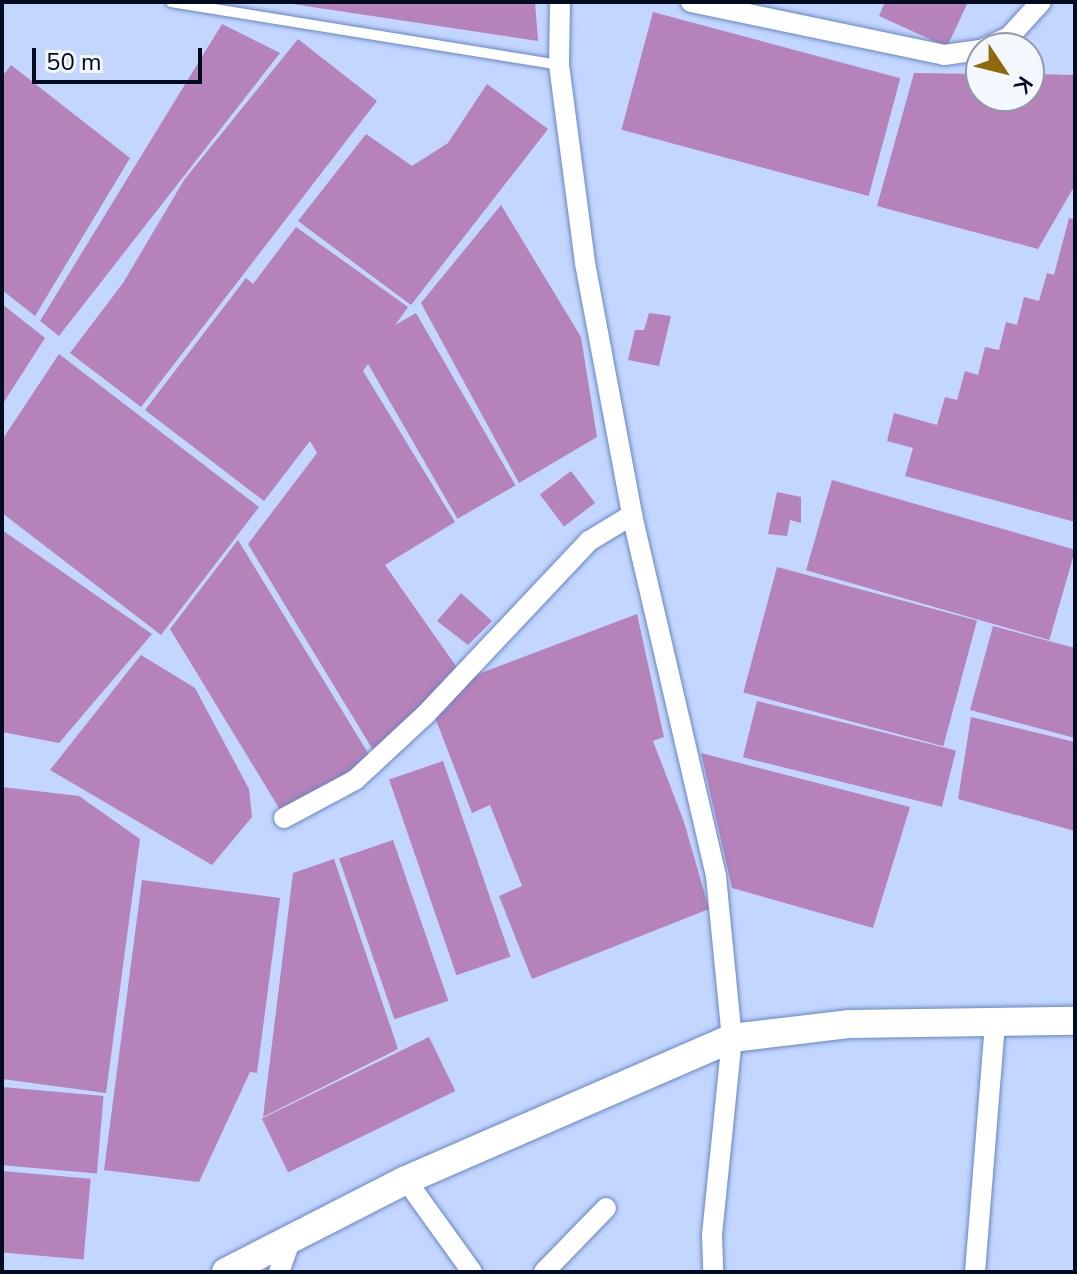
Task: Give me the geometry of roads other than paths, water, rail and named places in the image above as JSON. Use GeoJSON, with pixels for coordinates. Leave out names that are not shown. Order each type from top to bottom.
{"type":"FeatureCollection","features":[{"type":"Feature","properties":{"kind":"street"},"geometry":{"type":"LineString","coordinates":[[560,2],[559,65],[585,263],[632,515],[716,876],[732,1038],[712,1235],[713,1272]]}},
{"type":"Feature","properties":{"kind":"street"},"geometry":{"type":"LineString","coordinates":[[691,2],[944,55],[965,52]]}},
{"type":"Feature","properties":{"kind":"street"},"geometry":{"type":"LineString","coordinates":[[1014,32],[1041,2]]}},
{"type":"Feature","properties":{"kind":"street"},"geometry":{"type":"LineString","coordinates":[[284,818],[355,780],[425,715],[589,541],[632,515]]}},
{"type":"Feature","properties":{"kind":"street"},"geometry":{"type":"LineString","coordinates":[[226,1272],[406,1180],[732,1038],[850,1024],[1075,1021]]}},
{"type":"Feature","properties":{"kind":"street"},"geometry":{"type":"LineString","coordinates":[[975,1272],[995,1022]]}},
{"type":"Feature","properties":{"kind":"street"},"geometry":{"type":"LineString","coordinates":[[406,1180],[472,1272]]}},
{"type":"Feature","properties":{"kind":"street"},"geometry":{"type":"LineString","coordinates":[[544,1272],[606,1208]]}},
{"type":"Feature","properties":{"kind":"street"},"geometry":{"type":"LineString","coordinates":[[279,1272],[291,1239]]}},
{"type":"Feature","properties":{"kind":"lane"},"geometry":{"type":"LineString","coordinates":[[171,2],[559,65]]}}]}
